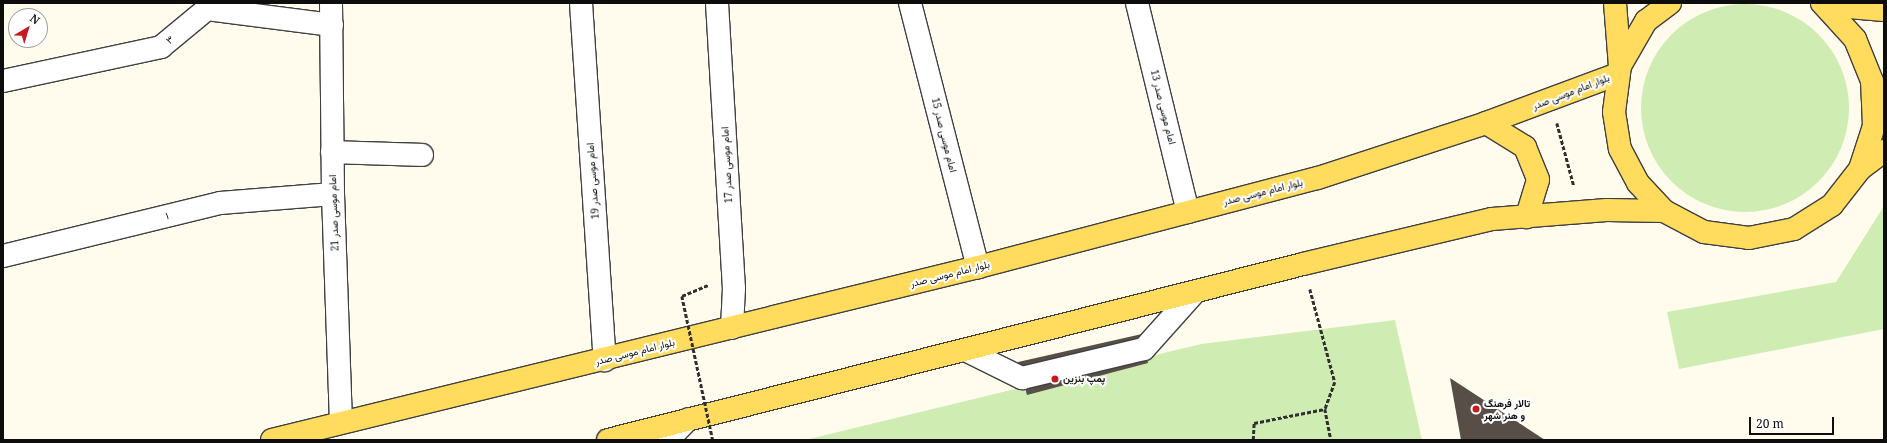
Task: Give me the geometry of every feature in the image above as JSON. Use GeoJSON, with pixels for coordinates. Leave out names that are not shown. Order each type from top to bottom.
{"type":"FeatureCollection","features":[{"type":"Feature","properties":{"kind":"main road"},"geometry":{"type":"LineString","coordinates":[[1615,3],[1619,70],[1614,112],[1620,149],[1638,183],[1664,211],[1704,232],[1750,238],[1794,228],[1832,205],[1860,169],[1884,151]]}},
{"type":"Feature","properties":{"kind":"main road"},"geometry":{"type":"LineString","coordinates":[[1619,70],[1646,21],[1670,3]]}},
{"type":"Feature","properties":{"kind":"main road"},"geometry":{"type":"LineString","coordinates":[[1835,4],[1884,10]]}},
{"type":"Feature","properties":{"kind":"main road"},"geometry":{"type":"LineString","coordinates":[[1835,4],[1855,38],[1872,81],[1874,126],[1860,169]]}},
{"type":"Feature","properties":{"kind":"main road","name":"بلوار امام موسی صدر"},"geometry":{"type":"LineString","coordinates":[[272,440],[341,422],[605,360],[978,267],[1318,178],[1551,100],[1619,70]]}},
{"type":"Feature","properties":{"kind":"main road"},"geometry":{"type":"LineString","coordinates":[[1486,123],[1525,148],[1538,180],[1527,217]]}},
{"type":"Feature","properties":{"kind":"main road"},"geometry":{"type":"LineString","coordinates":[[608,440],[1303,264],[1492,219],[1581,212],[1664,211]]}},
{"type":"Feature","properties":{"kind":"street","name":"امام موسی صدر 21"},"geometry":{"type":"LineString","coordinates":[[331,3],[333,194],[341,422]]}},
{"type":"Feature","properties":{"kind":"street","name":"امام موسی صدر 19"},"geometry":{"type":"LineString","coordinates":[[581,3],[605,360]]}},
{"type":"Feature","properties":{"kind":"street","name":"امام موسی صدر 17"},"geometry":{"type":"LineString","coordinates":[[717,3],[734,288],[732,328]]}},
{"type":"Feature","properties":{"kind":"street","name":"امام موسی صدر 15"},"geometry":{"type":"LineString","coordinates":[[910,3],[978,267]]}},
{"type":"Feature","properties":{"kind":"street","name":"امام موسی صدر 13"},"geometry":{"type":"LineString","coordinates":[[1137,3],[1188,212]]}},
{"type":"Feature","properties":{"kind":"street","name":"۳"},"geometry":{"type":"LineString","coordinates":[[3,81],[161,48],[207,9],[332,25]]}},
{"type":"Feature","properties":{"kind":"street"},"geometry":{"type":"LineString","coordinates":[[332,152],[422,155]]}},
{"type":"Feature","properties":{"kind":"street","name":"۱"},"geometry":{"type":"LineString","coordinates":[[3,256],[220,203],[333,194]]}},
{"type":"Feature","properties":{"kind":"street"},"geometry":{"type":"LineString","coordinates":[[965,350],[1022,378],[1144,348],[1195,292]]}},
{"type":"Feature","properties":{"kind":"street"},"geometry":{"type":"LineString","coordinates":[[668,440],[688,419]]}},
{"type":"Feature","properties":{"kind":"path"},"geometry":{"type":"LineString","coordinates":[[1551,100],[1581,212]]}},
{"type":"Feature","properties":{"kind":"path"},"geometry":{"type":"LineString","coordinates":[[1303,264],[1335,382],[1325,409],[1331,440]]}},
{"type":"Feature","properties":{"kind":"path"},"geometry":{"type":"LineString","coordinates":[[703,285],[682,296],[714,440]]}},
{"type":"Feature","properties":{"kind":"path"},"geometry":{"type":"LineString","coordinates":[[1253,440],[1254,423],[1325,409]]}},
{"type":"Feature","properties":{"kind":"green space"},"geometry":{"type":"Polygon","coordinates":[[[1735,4],[1755,4],[1775,8],[1794,16],[1803,21],[1819,34],[1832,50],[1841,68],[1845,78],[1849,98],[1849,118],[1845,138],[1841,148],[1832,166],[1819,182],[1803,195],[1775,208],[1755,212],[1735,212],[1715,208],[1696,200],[1679,189],[1664,174],[1653,157],[1645,138],[1641,118],[1641,98],[1645,78],[1653,59],[1664,42],[1679,27],[1696,16],[1715,8],[1735,4]]]}},
{"type":"Feature","properties":{"kind":"green space"},"geometry":{"type":"Polygon","coordinates":[[[1884,206],[1884,329],[1679,369],[1667,312],[1836,282],[1884,206]]]}},
{"type":"Feature","properties":{"kind":"green space"},"geometry":{"type":"Polygon","coordinates":[[[1395,320],[1422,440],[805,440],[1201,344],[1395,320]]]}},
{"type":"Feature","properties":{"kind":"building","name":"پمپ بنزین"},"geometry":{"type":"Polygon","coordinates":[[[1142,334],[1148,363],[1027,395],[1018,362],[1142,334]]]}},
{"type":"Feature","properties":{"kind":"building","name":"تالار فرهنگ و هنر شهر"},"geometry":{"type":"Polygon","coordinates":[[[1450,378],[1545,440],[1461,440],[1450,378]]]}},
{"type":"Feature","properties":{"kind":"place","name":"پمپ بنزین"},"geometry":{"type":"Point","coordinates":[1055,379]}},
{"type":"Feature","properties":{"kind":"place","name":"تالار فرهنگ و هنر شهر"},"geometry":{"type":"Point","coordinates":[1476,409]}}]}
